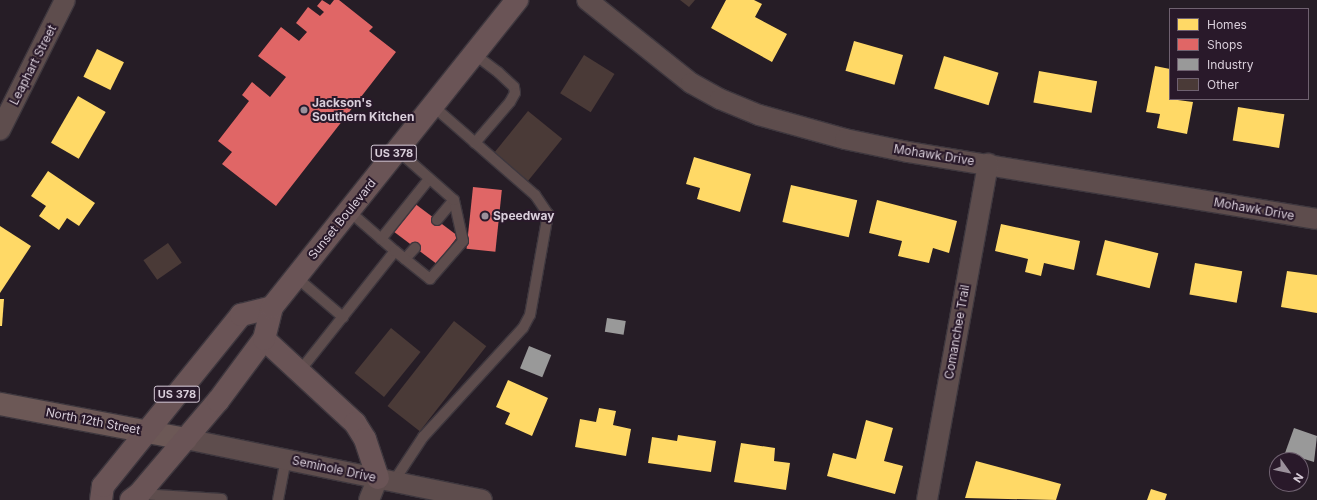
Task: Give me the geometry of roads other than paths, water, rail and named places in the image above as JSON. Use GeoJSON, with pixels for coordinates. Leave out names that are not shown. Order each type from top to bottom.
{"type":"FeatureCollection","features":[{"type":"Feature","properties":{"kind":"main road","name":"Sunset Boulevard"},"geometry":{"type":"LineString","coordinates":[[135,497],[186,439],[264,339],[272,307],[517,0]]}},
{"type":"Feature","properties":{"kind":"main road","name":"US 378"},"geometry":{"type":"LineString","coordinates":[[102,500],[103,486],[240,315],[272,307]]}},
{"type":"Feature","properties":{"kind":"main road"},"geometry":{"type":"LineString","coordinates":[[264,339],[355,423],[386,479]]}},
{"type":"Feature","properties":{"kind":"main road","name":"North 12th Street"},"geometry":{"type":"LineString","coordinates":[[0,404],[186,439]]}},
{"type":"Feature","properties":{"kind":"street","name":"Leaphart Street"},"geometry":{"type":"LineString","coordinates":[[0,130],[65,0]]}},
{"type":"Feature","properties":{"kind":"street","name":"Mohawk Drive"},"geometry":{"type":"LineString","coordinates":[[587,0],[691,83],[720,99],[759,115],[845,139],[1317,219]]}},
{"type":"Feature","properties":{"kind":"street","name":"Comanchee Trail"},"geometry":{"type":"LineString","coordinates":[[927,500],[988,163]]}},
{"type":"Feature","properties":{"kind":"street","name":"Seminole Drive"},"geometry":{"type":"LineString","coordinates":[[186,439],[482,500]]}},
{"type":"Feature","properties":{"kind":"street"},"geometry":{"type":"LineString","coordinates":[[368,500],[386,479]]}},
{"type":"Feature","properties":{"kind":"lane"},"geometry":{"type":"LineString","coordinates":[[474,54],[498,72],[514,87],[515,93],[510,102],[475,143]]}},
{"type":"Feature","properties":{"kind":"lane"},"geometry":{"type":"LineString","coordinates":[[386,479],[523,328],[530,314],[548,214],[535,195],[433,106]]}},
{"type":"Feature","properties":{"kind":"lane"},"geometry":{"type":"LineString","coordinates":[[349,211],[430,280],[463,241],[454,200],[397,150]]}},
{"type":"Feature","properties":{"kind":"lane"},"geometry":{"type":"LineString","coordinates":[[381,239],[429,179]]}},
{"type":"Feature","properties":{"kind":"lane"},"geometry":{"type":"LineString","coordinates":[[437,220],[454,200]]}},
{"type":"Feature","properties":{"kind":"lane"},"geometry":{"type":"LineString","coordinates":[[405,259],[415,248]]}},
{"type":"Feature","properties":{"kind":"lane"},"geometry":{"type":"LineString","coordinates":[[300,372],[395,251]]}},
{"type":"Feature","properties":{"kind":"lane"},"geometry":{"type":"LineString","coordinates":[[296,277],[343,317]]}},
{"type":"Feature","properties":{"kind":"lane"},"geometry":{"type":"LineString","coordinates":[[278,500],[286,459]]}},
{"type":"Feature","properties":{"kind":"lane"},"geometry":{"type":"LineString","coordinates":[[135,497],[223,500]]}},
{"type":"Feature","properties":{"kind":"place","name":"Jackson's Southern Kitchen"},"geometry":{"type":"Point","coordinates":[304,110]}},
{"type":"Feature","properties":{"kind":"place","name":"Speedway"},"geometry":{"type":"Point","coordinates":[485,216]}}]}
